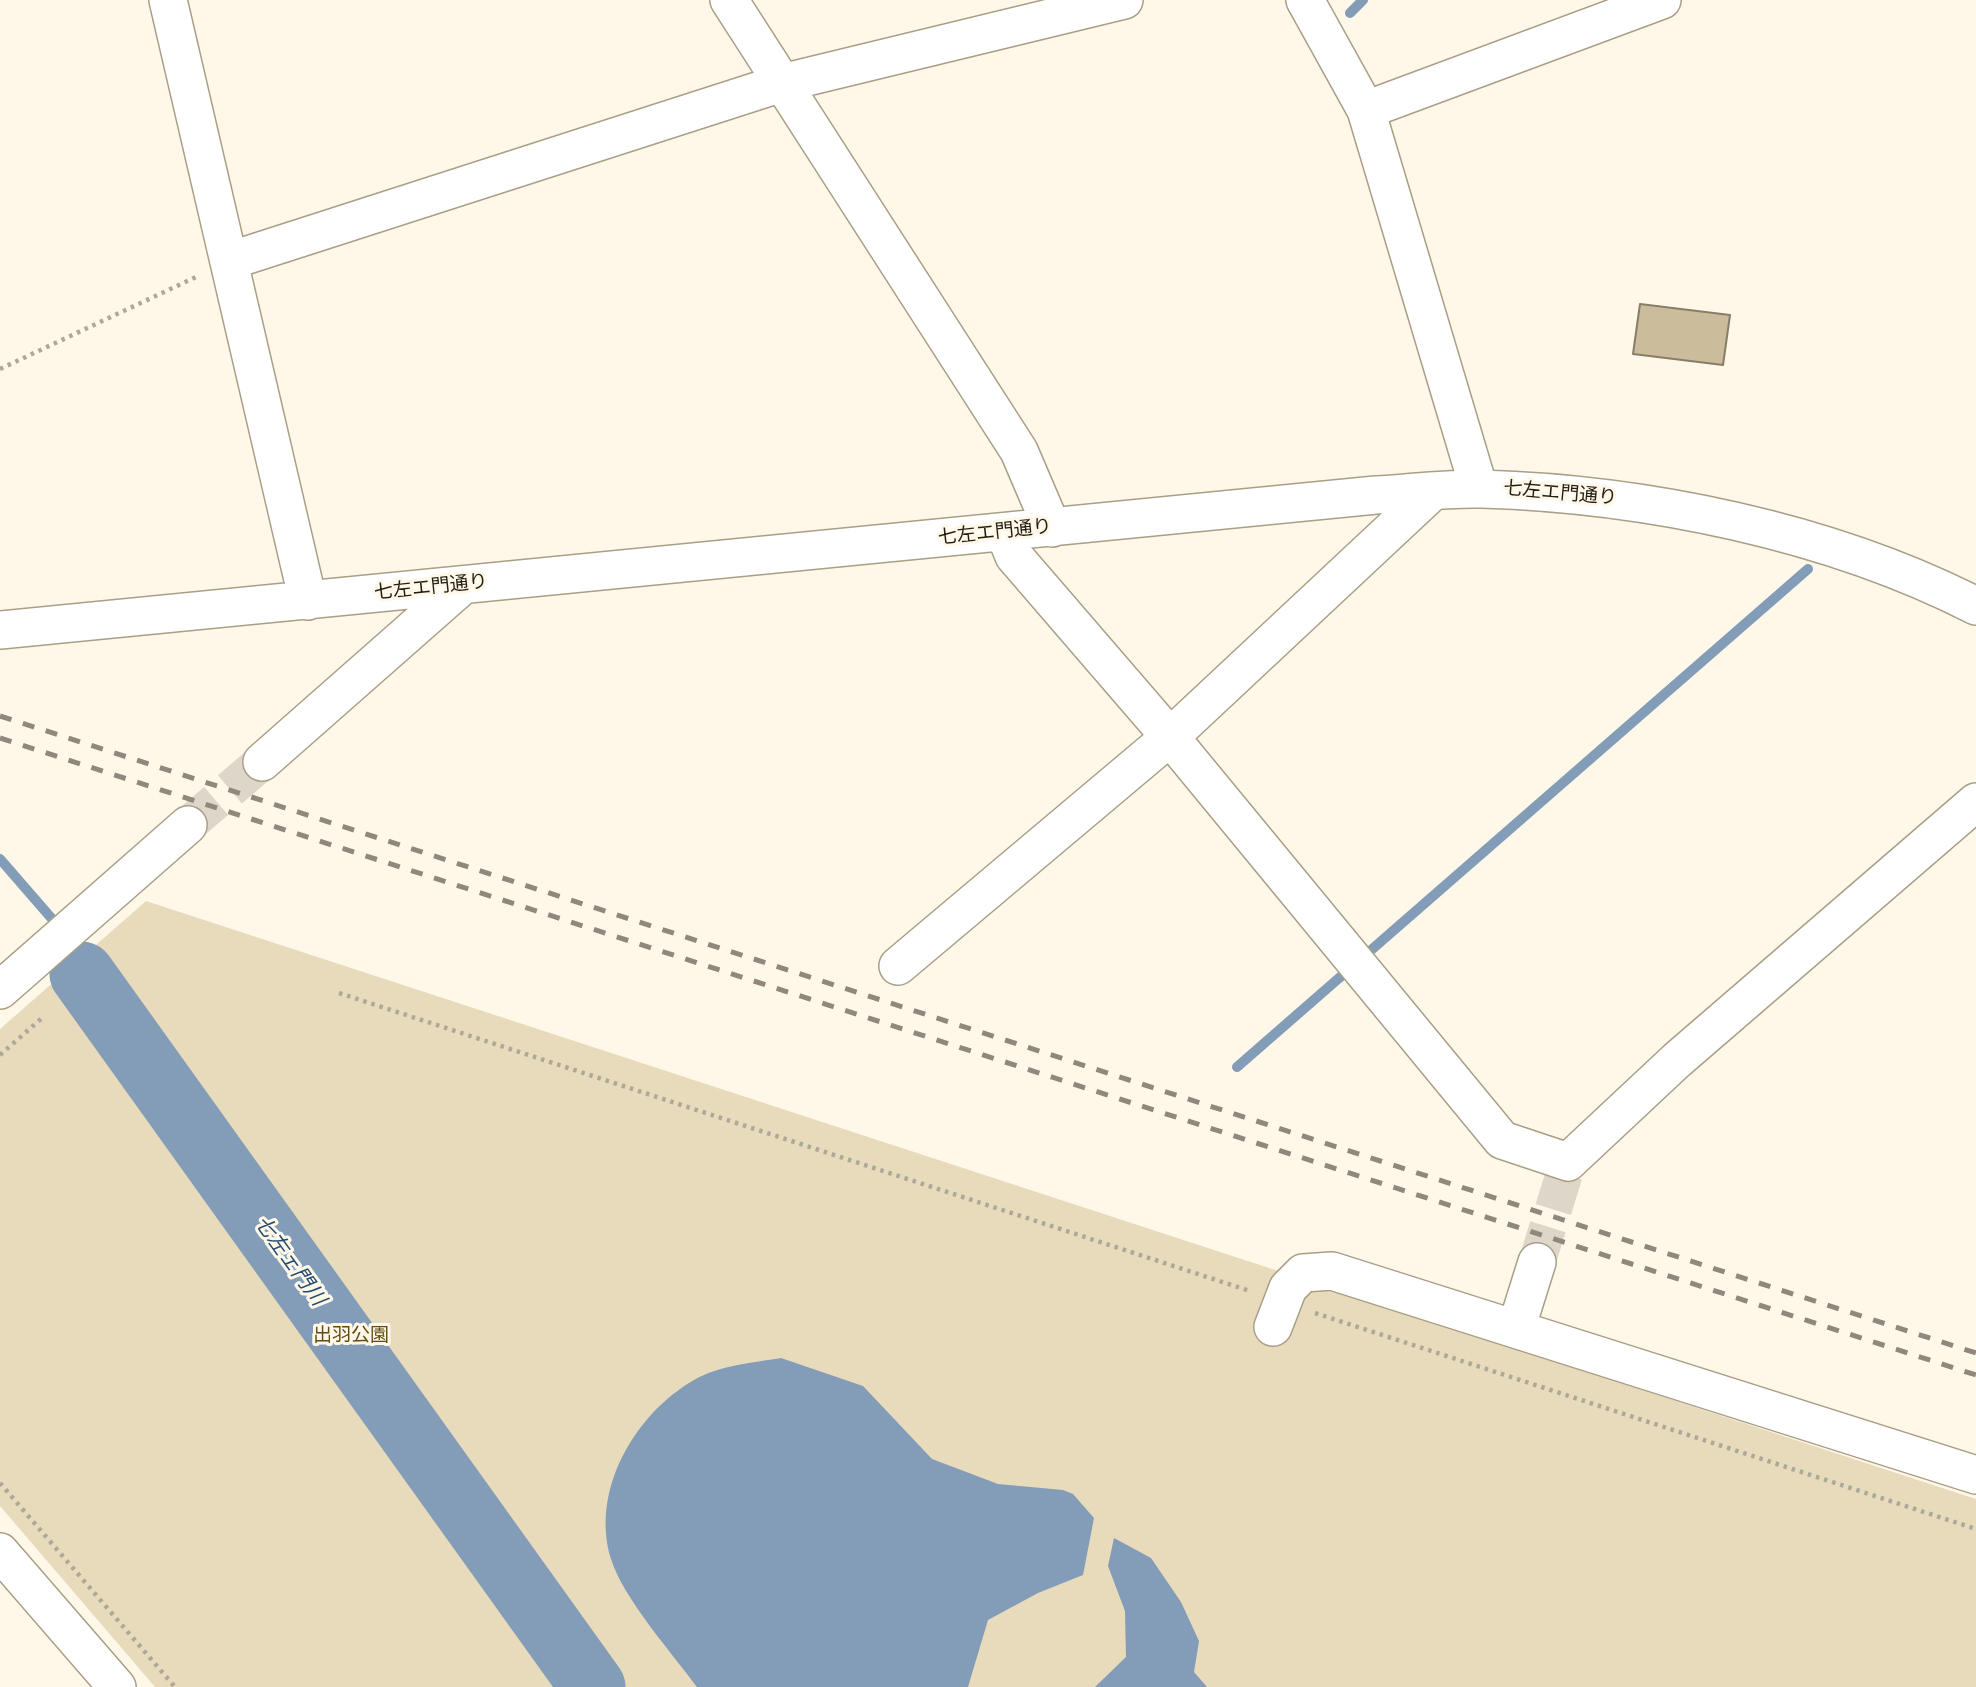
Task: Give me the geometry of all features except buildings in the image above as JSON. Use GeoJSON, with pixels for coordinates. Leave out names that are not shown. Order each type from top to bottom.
{"type":"FeatureCollection","features":[{"type":"Feature","properties":{"kind":"street"},"geometry":{"type":"LineString","coordinates":[[168,0],[308,601]]}},
{"type":"Feature","properties":{"kind":"street"},"geometry":{"type":"LineString","coordinates":[[730,0],[1019,452],[1052,528]]}},
{"type":"Feature","properties":{"kind":"street"},"geometry":{"type":"LineString","coordinates":[[229,261],[782,83],[1124,0]]}},
{"type":"Feature","properties":{"kind":"street"},"geometry":{"type":"LineString","coordinates":[[1305,0],[1366,110],[1479,489]]}},
{"type":"Feature","properties":{"kind":"street"},"geometry":{"type":"LineString","coordinates":[[1366,110],[1662,0]]}},
{"type":"Feature","properties":{"kind":"street","name":"七左エ門通り"},"geometry":{"type":"LineString","coordinates":[[0,630],[1433,491],[1479,489],[1645,503],[1790,534],[1942,589],[1976,606]]}},
{"type":"Feature","properties":{"kind":"street"},"geometry":{"type":"LineString","coordinates":[[898,966],[1170,737],[1433,491]]}},
{"type":"Feature","properties":{"kind":"street"},"geometry":{"type":"LineString","coordinates":[[1005,534],[1014,556],[1170,737],[1502,1139],[1568,1162],[1677,1060],[1976,802]]}},
{"type":"Feature","properties":{"kind":"street"},"geometry":{"type":"LineString","coordinates":[[262,762],[463,585]]}},
{"type":"Feature","properties":{"kind":"street"},"geometry":{"type":"LineString","coordinates":[[0,990],[188,825]]}},
{"type":"Feature","properties":{"kind":"street"},"geometry":{"type":"LineString","coordinates":[[1516,1329],[1537,1262]]}},
{"type":"Feature","properties":{"kind":"street"},"geometry":{"type":"LineString","coordinates":[[1279,1310],[1288,1288],[1303,1273],[1332,1271],[1976,1475]]}},
{"type":"Feature","properties":{"kind":"street"},"geometry":{"type":"LineString","coordinates":[[0,1552],[97,1680]]}},
{"type":"Feature","properties":{"kind":"path"},"geometry":{"type":"LineString","coordinates":[[0,369],[229,261]]}},
{"type":"Feature","properties":{"kind":"path"},"geometry":{"type":"LineString","coordinates":[[339,993],[1279,1310],[1976,1529]]}},
{"type":"Feature","properties":{"kind":"path"},"geometry":{"type":"LineString","coordinates":[[0,1055],[42,1018]]}},
{"type":"Feature","properties":{"kind":"path"},"geometry":{"type":"LineString","coordinates":[[0,1483],[175,1687]]}},
{"type":"Feature","properties":{"kind":"green space","name":"出羽公園"},"geometry":{"type":"Polygon","coordinates":[[[146,901],[1976,1499],[1976,1687],[155,1687],[0,1506],[0,1029],[146,901]]]}},
{"type":"Feature","properties":{"kind":"water"},"geometry":{"type":"Polygon","coordinates":[[[781,1358],[863,1386],[932,1459],[998,1484],[1063,1490],[1073,1494],[1094,1518],[1083,1575],[1038,1593],[988,1620],[968,1687],[697,1687],[626,1591],[611,1559],[606,1533],[607,1507],[612,1481],[622,1456],[636,1433],[653,1413],[694,1380],[725,1368],[781,1358]]]}},
{"type":"Feature","properties":{"kind":"water"},"geometry":{"type":"Polygon","coordinates":[[[1114,1538],[1151,1558],[1181,1602],[1199,1641],[1194,1672],[1207,1687],[1095,1687],[1126,1657],[1125,1611],[1108,1566],[1114,1538]]]}},
{"type":"Feature","properties":{"kind":"waterway"},"geometry":{"type":"LineString","coordinates":[[1350,13],[1363,0]]}},
{"type":"Feature","properties":{"kind":"waterway"},"geometry":{"type":"LineString","coordinates":[[1237,1067],[1808,569]]}},
{"type":"Feature","properties":{"kind":"waterway"},"geometry":{"type":"LineString","coordinates":[[0,859],[53,920],[82,974]]}},
{"type":"Feature","properties":{"kind":"waterway","name":"七左ェ門川"},"geometry":{"type":"LineString","coordinates":[[82,974],[593,1687]]}},
{"type":"Feature","properties":{"kind":"tunnel"},"geometry":{"type":"LineString","coordinates":[[188,825],[262,762]]}},
{"type":"Feature","properties":{"kind":"tunnel"},"geometry":{"type":"LineString","coordinates":[[1537,1262],[1568,1162]]}},
{"type":"Feature","properties":{"kind":"railway"},"geometry":{"type":"LineString","coordinates":[[0,716],[1976,1353]]}},
{"type":"Feature","properties":{"kind":"railway"},"geometry":{"type":"LineString","coordinates":[[0,738],[1976,1375]]}}]}
